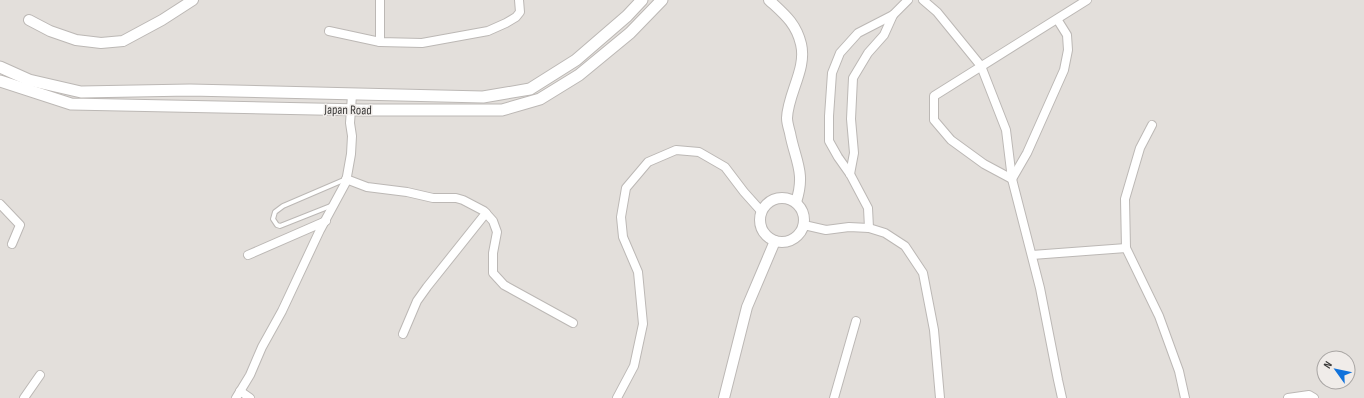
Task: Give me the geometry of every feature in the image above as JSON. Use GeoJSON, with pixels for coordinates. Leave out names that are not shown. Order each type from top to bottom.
{"type":"FeatureCollection","features":[{"type":"Feature","properties":{"kind":"main road","name":"Japan Road"},"geometry":{"type":"LineString","coordinates":[[0,67],[29,80],[81,92],[190,90],[483,97],[530,89],[576,60],[627,16],[642,0]]}},
{"type":"Feature","properties":{"kind":"main road","name":"Japan Road"},"geometry":{"type":"LineString","coordinates":[[0,81],[71,104],[351,110],[502,110],[540,99],[584,71],[630,33],[662,0]]}},
{"type":"Feature","properties":{"kind":"street"},"geometry":{"type":"LineString","coordinates":[[30,20],[50,31],[76,40],[101,43],[123,40],[162,20],[193,0]]}},
{"type":"Feature","properties":{"kind":"street"},"geometry":{"type":"LineString","coordinates":[[380,0],[380,42]]}},
{"type":"Feature","properties":{"kind":"street"},"geometry":{"type":"LineString","coordinates":[[329,31],[380,42],[422,43],[488,31],[506,24],[520,12],[519,0]]}},
{"type":"Feature","properties":{"kind":"street"},"geometry":{"type":"LineString","coordinates":[[769,0],[788,18],[797,30],[801,45],[802,58],[790,101],[787,120],[792,146],[799,166],[801,185],[796,202]]}},
{"type":"Feature","properties":{"kind":"street"},"geometry":{"type":"LineString","coordinates":[[869,228],[868,208],[850,174],[829,141],[832,73],[840,53],[858,33],[893,15],[908,0]]}},
{"type":"Feature","properties":{"kind":"street"},"geometry":{"type":"LineString","coordinates":[[923,0],[938,12],[981,66],[1006,130],[1012,179],[1040,288],[1062,398]]}},
{"type":"Feature","properties":{"kind":"street"},"geometry":{"type":"LineString","coordinates":[[1012,179],[984,164],[951,140],[934,120],[934,96],[1087,0]]}},
{"type":"Feature","properties":{"kind":"street"},"geometry":{"type":"LineString","coordinates":[[850,174],[854,153],[851,119],[853,78],[868,53],[884,35],[893,15]]}},
{"type":"Feature","properties":{"kind":"street"},"geometry":{"type":"LineString","coordinates":[[1012,179],[1027,153],[1064,70],[1068,50],[1067,35],[1057,19]]}},
{"type":"Feature","properties":{"kind":"street"},"geometry":{"type":"LineString","coordinates":[[250,398],[238,395],[250,375],[262,347],[282,311],[346,179],[351,154],[352,136],[350,123],[352,94]]}},
{"type":"Feature","properties":{"kind":"street"},"geometry":{"type":"LineString","coordinates":[[1152,125],[1140,148],[1125,199],[1126,248],[1159,316],[1179,371],[1185,398]]}},
{"type":"Feature","properties":{"kind":"street"},"geometry":{"type":"LineString","coordinates":[[617,398],[634,366],[643,324],[638,272],[623,237],[621,217],[626,188],[648,162],[676,150],[699,152],[725,167],[761,211]]}},
{"type":"Feature","properties":{"kind":"street"},"geometry":{"type":"LineString","coordinates":[[346,179],[367,187],[407,192],[433,198],[456,198],[463,200],[486,213],[493,220],[497,232],[493,253],[493,273],[504,285],[573,323]]}},
{"type":"Feature","properties":{"kind":"street"},"geometry":{"type":"LineString","coordinates":[[776,198],[790,198],[796,202],[803,212],[804,225],[801,232],[790,241],[775,241],[768,238],[763,233],[759,219],[761,211],[770,201],[776,198]]}},
{"type":"Feature","properties":{"kind":"street"},"geometry":{"type":"LineString","coordinates":[[0,204],[20,225],[12,244]]}},
{"type":"Feature","properties":{"kind":"street"},"geometry":{"type":"LineString","coordinates":[[403,334],[417,302],[427,287],[486,213]]}},
{"type":"Feature","properties":{"kind":"street"},"geometry":{"type":"LineString","coordinates":[[248,255],[326,221]]}},
{"type":"Feature","properties":{"kind":"street"},"geometry":{"type":"LineString","coordinates":[[804,225],[826,230],[849,227],[869,228],[885,234],[905,246],[923,273],[934,330],[940,398]]}},
{"type":"Feature","properties":{"kind":"street"},"geometry":{"type":"LineString","coordinates":[[724,398],[747,307],[775,241]]}},
{"type":"Feature","properties":{"kind":"street"},"geometry":{"type":"LineString","coordinates":[[1032,255],[1126,248]]}},
{"type":"Feature","properties":{"kind":"street"},"geometry":{"type":"LineString","coordinates":[[834,398],[856,321]]}},
{"type":"Feature","properties":{"kind":"street"},"geometry":{"type":"LineString","coordinates":[[24,398],[40,375]]}},
{"type":"Feature","properties":{"kind":"street"},"geometry":{"type":"LineString","coordinates":[[1288,398],[1309,395],[1314,398]]}},
{"type":"Feature","properties":{"kind":"lane"},"geometry":{"type":"LineString","coordinates":[[335,204],[280,226],[277,225],[273,219],[275,212],[283,206],[346,179]]}}]}
